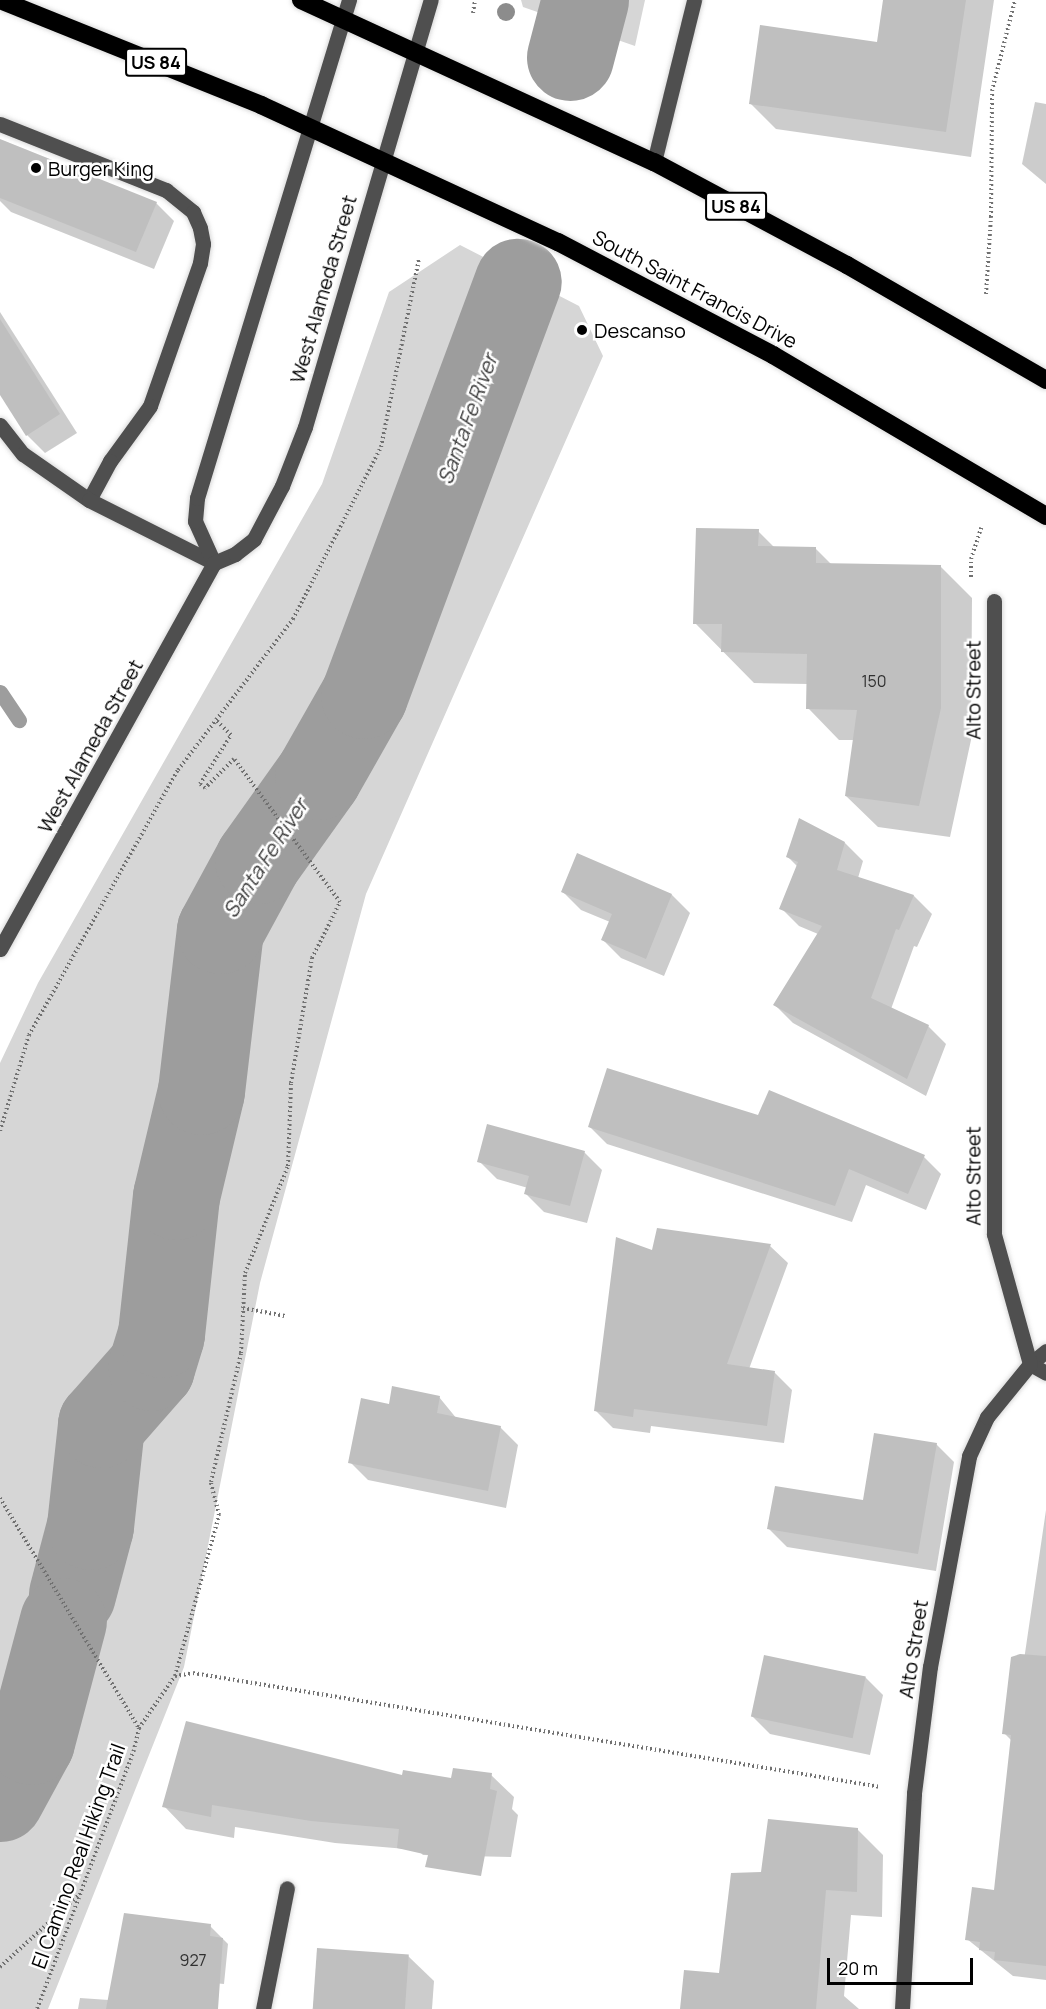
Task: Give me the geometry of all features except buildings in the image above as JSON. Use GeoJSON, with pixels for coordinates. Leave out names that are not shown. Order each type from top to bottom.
{"type":"FeatureCollection","features":[{"type":"Feature","properties":{"kind":"highway","name":"US 84"},"geometry":{"type":"LineString","coordinates":[[0,0],[310,128]]}},
{"type":"Feature","properties":{"kind":"highway","name":"US 84"},"geometry":{"type":"LineString","coordinates":[[302,0],[654,162],[847,265],[1046,380]]}},
{"type":"Feature","properties":{"kind":"highway","name":"South Saint Francis Drive"},"geometry":{"type":"LineString","coordinates":[[310,128],[382,159],[558,242],[772,355],[1046,516]]}},
{"type":"Feature","properties":{"kind":"street"},"geometry":{"type":"LineString","coordinates":[[214,562],[195,521],[197,498],[349,0]]}},
{"type":"Feature","properties":{"kind":"street","name":"West Alameda Street"},"geometry":{"type":"LineString","coordinates":[[0,949],[214,562],[235,554],[254,539],[282,486],[305,427],[382,159],[431,0]]}},
{"type":"Feature","properties":{"kind":"street"},"geometry":{"type":"LineString","coordinates":[[654,162],[694,0]]}},
{"type":"Feature","properties":{"kind":"street"},"geometry":{"type":"LineString","coordinates":[[0,124],[166,190],[193,212],[200,228],[203,244],[200,263],[150,406],[110,461],[89,500]]}},
{"type":"Feature","properties":{"kind":"street"},"geometry":{"type":"LineString","coordinates":[[0,425],[23,454],[89,500],[214,562]]}},
{"type":"Feature","properties":{"kind":"street","name":"Alto Street"},"geometry":{"type":"LineString","coordinates":[[902,2009],[914,1793],[930,1667],[969,1456],[987,1417],[1030,1364],[994,1234],[994,601]]}},
{"type":"Feature","properties":{"kind":"street"},"geometry":{"type":"LineString","coordinates":[[1046,1351],[1030,1364],[1046,1373]]}},
{"type":"Feature","properties":{"kind":"street"},"geometry":{"type":"LineString","coordinates":[[263,2009],[287,1888]]}},
{"type":"Feature","properties":{"kind":"path"},"geometry":{"type":"LineString","coordinates":[[473,13],[475,0]]}},
{"type":"Feature","properties":{"kind":"path"},"geometry":{"type":"LineString","coordinates":[[986,294],[992,217],[992,92],[1015,0]]}},
{"type":"Feature","properties":{"kind":"path"},"geometry":{"type":"LineString","coordinates":[[0,1131],[29,1035],[178,770],[293,619],[381,447],[419,259]]}},
{"type":"Feature","properties":{"kind":"path"},"geometry":{"type":"LineString","coordinates":[[971,581],[971,559],[981,528]]}},
{"type":"Feature","properties":{"kind":"path"},"geometry":{"type":"LineString","coordinates":[[139,1728],[175,1676],[219,1515],[211,1482],[241,1353],[245,1273],[288,1166],[291,1083],[312,958],[340,902],[234,759],[205,788],[200,784],[231,735],[216,720]]}},
{"type":"Feature","properties":{"kind":"path"},"geometry":{"type":"LineString","coordinates":[[243,1308],[285,1316]]}},
{"type":"Feature","properties":{"kind":"path","name":"El Camino Real Hiking Trail"},"geometry":{"type":"LineString","coordinates":[[1,1500],[139,1728],[134,1750],[37,2009]]}},
{"type":"Feature","properties":{"kind":"path"},"geometry":{"type":"LineString","coordinates":[[175,1676],[194,1673],[256,1682],[888,1788]]}},
{"type":"Feature","properties":{"kind":"path"},"geometry":{"type":"LineString","coordinates":[[0,1967],[80,1893]]}},
{"type":"Feature","properties":{"kind":"shaded area"},"geometry":{"type":"Polygon","coordinates":[[[521,0],[645,0],[635,46],[523,7],[521,0]]]}},
{"type":"Feature","properties":{"kind":"shaded area"},"geometry":{"type":"Polygon","coordinates":[[[460,245],[579,306],[603,356],[366,894],[260,1283],[184,1667],[48,2009],[0,2009],[0,1063],[38,983],[322,484],[389,292],[460,245]]]}},
{"type":"Feature","properties":{"kind":"waterway","name":"Santa Fe River"},"geometry":{"type":"LineString","coordinates":[[570,57],[585,0]]}},
{"type":"Feature","properties":{"kind":"waterway","name":"Santa Fe River"},"geometry":{"type":"LineString","coordinates":[[72,1594],[90,1526],[101,1424],[151,1367],[161,1334],[176,1196],[201,1091],[220,930],[258,860],[318,776],[364,695],[518,282]]}},
{"type":"Feature","properties":{"kind":"waterway"},"geometry":{"type":"LineString","coordinates":[[0,692],[19,720]]}},
{"type":"Feature","properties":{"kind":"waterway","name":"Santa Fe River"},"geometry":{"type":"LineString","coordinates":[[0,1798],[31,1741],[63,1621]]}},
{"type":"Feature","properties":{"kind":"place","name":"Burger King"},"geometry":{"type":"Point","coordinates":[36,168]}},
{"type":"Feature","properties":{"kind":"place","name":"Descanso"},"geometry":{"type":"Point","coordinates":[582,330]}}]}
